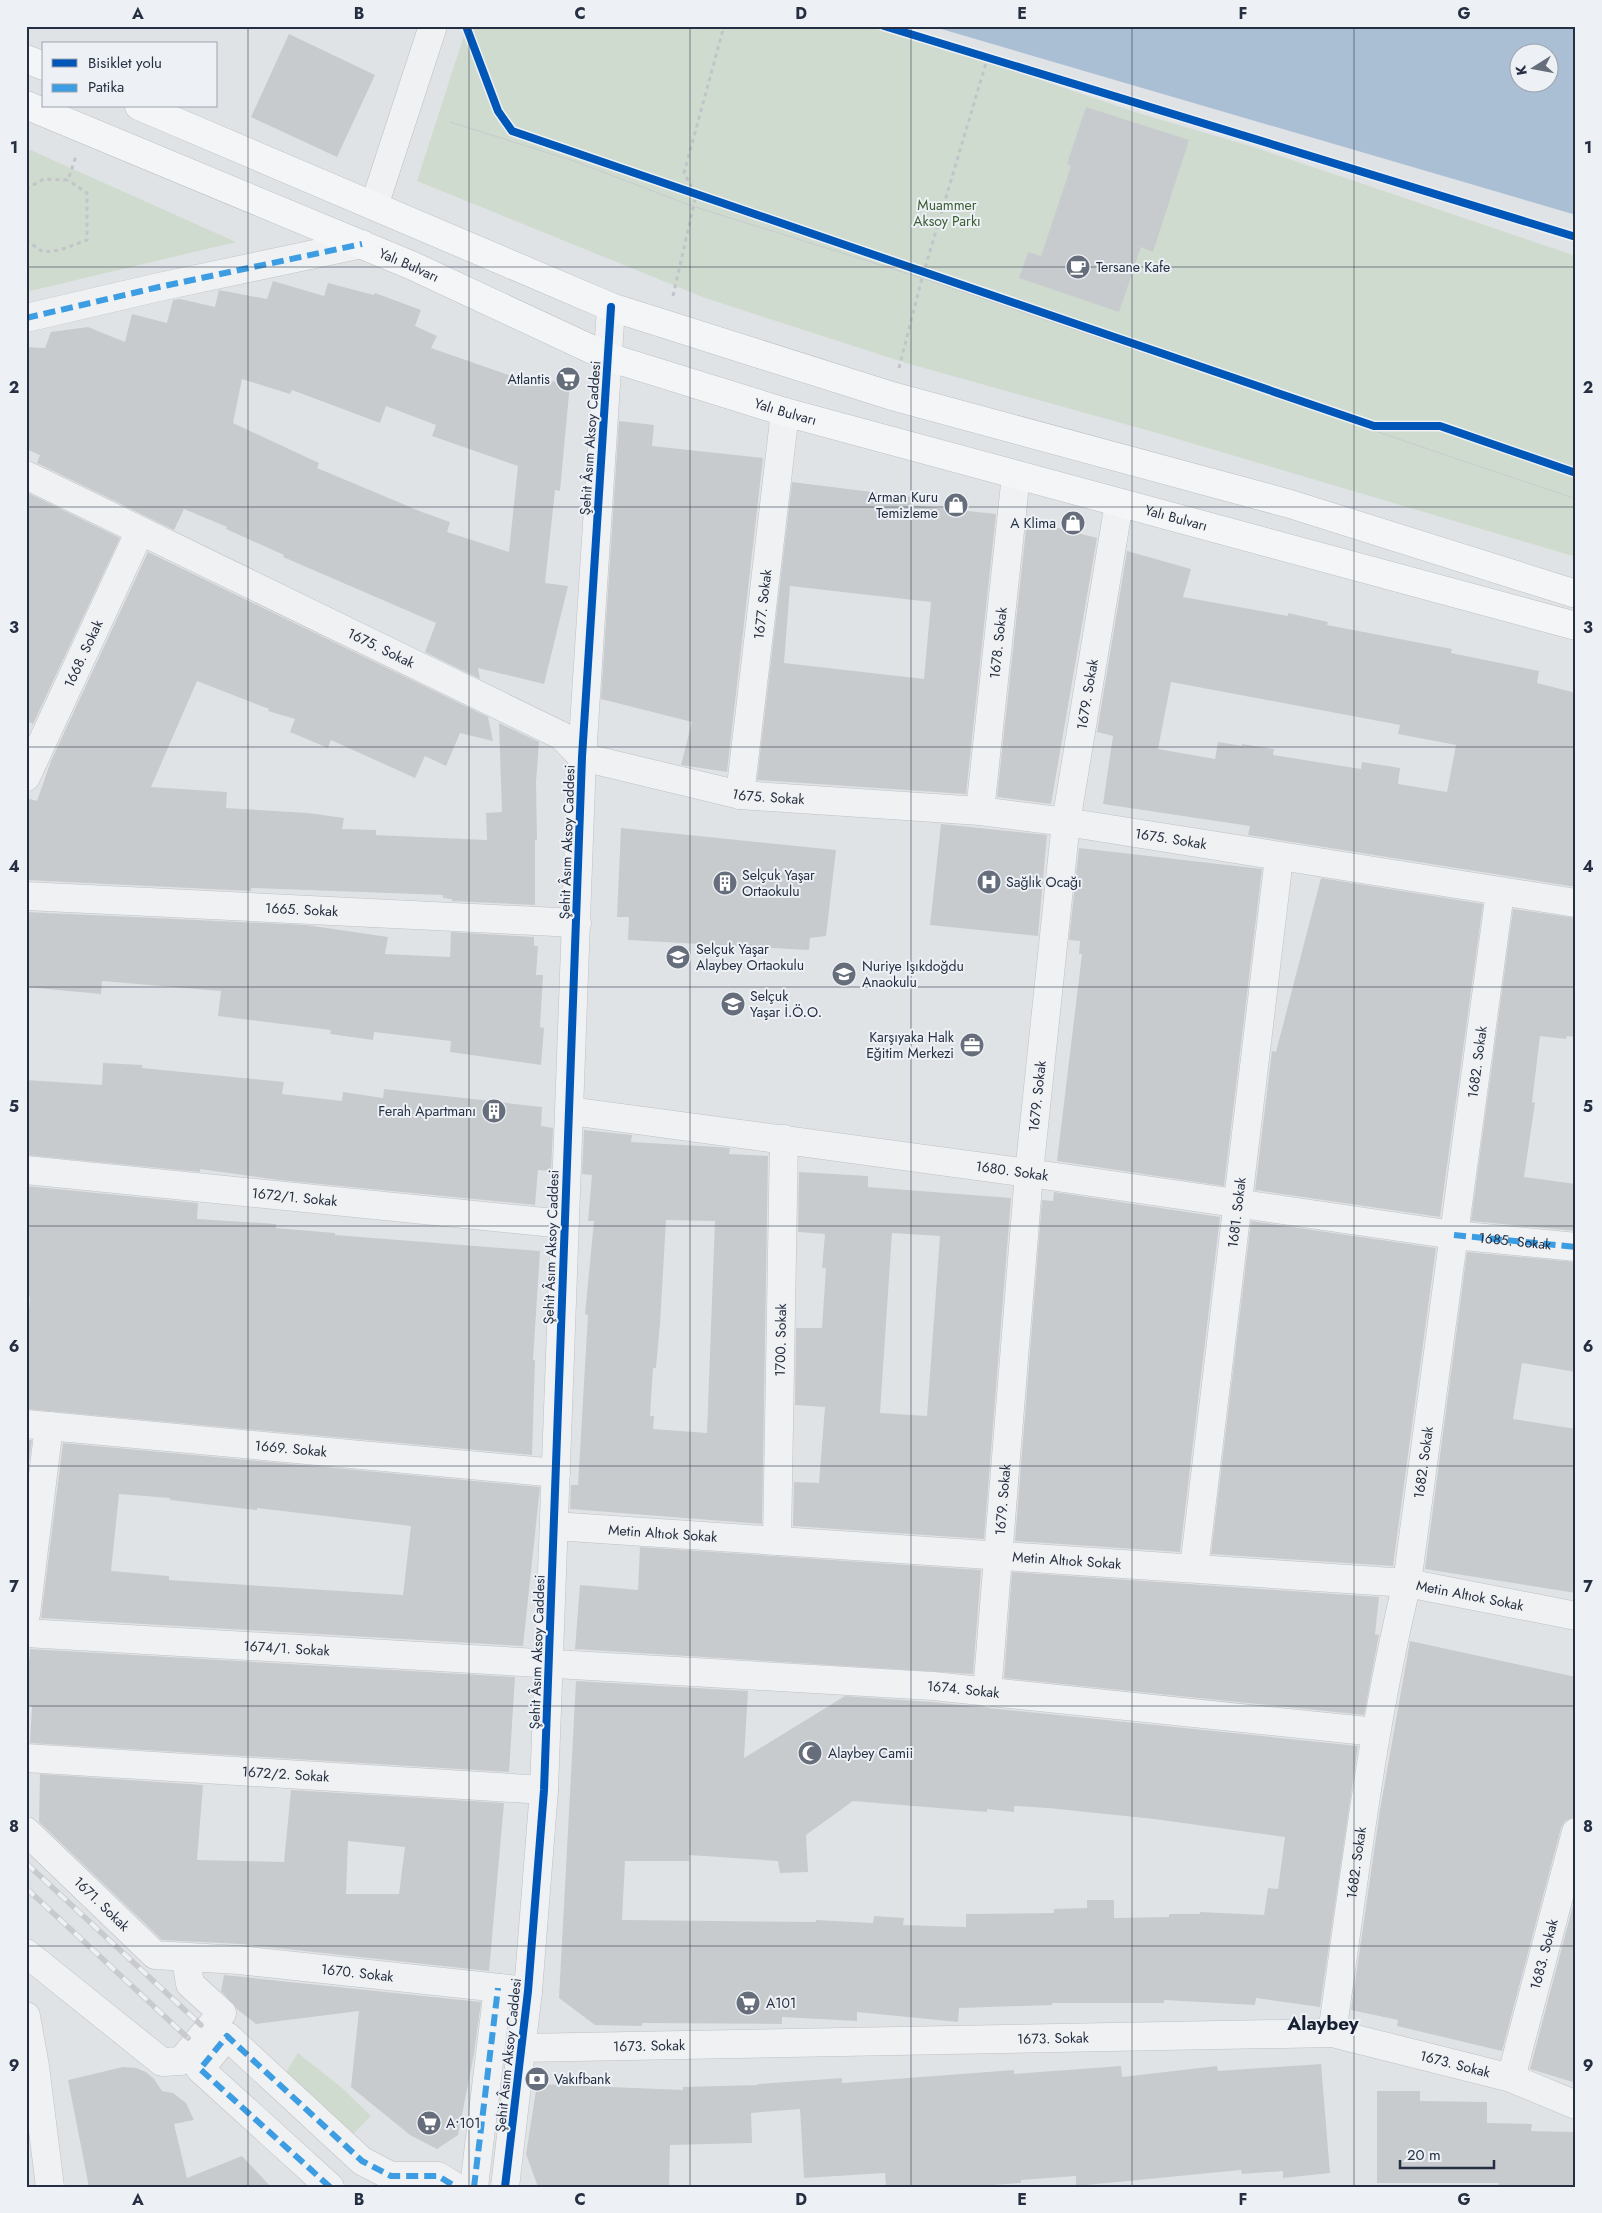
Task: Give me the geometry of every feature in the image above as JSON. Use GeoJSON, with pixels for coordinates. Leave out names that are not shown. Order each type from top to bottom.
{"type":"FeatureCollection","features":[{"type":"Feature","properties":{"kind":"main road"},"geometry":{"type":"LineString","coordinates":[[26,59],[42,65]]}},
{"type":"Feature","properties":{"kind":"main road","name":"Yalı Bulvarı"},"geometry":{"type":"LineString","coordinates":[[26,105],[413,266],[608,357],[784,412],[1576,626]]}},
{"type":"Feature","properties":{"kind":"main road"},"geometry":{"type":"LineString","coordinates":[[144,108],[611,307],[666,326],[892,396],[1290,504],[1576,594]]}},
{"type":"Feature","properties":{"kind":"street"},"geometry":{"type":"LineString","coordinates":[[374,206],[433,26]]}},
{"type":"Feature","properties":{"kind":"street"},"geometry":{"type":"LineString","coordinates":[[26,318],[159,287],[362,244]]}},
{"type":"Feature","properties":{"kind":"street","name":"Şehit Âsım Aksoy Caddesi"},"geometry":{"type":"LineString","coordinates":[[505,2187],[528,1991],[544,1790],[582,757],[611,307]]}},
{"type":"Feature","properties":{"kind":"street","name":"1677. Sokak"},"geometry":{"type":"LineString","coordinates":[[740,795],[784,412]]}},
{"type":"Feature","properties":{"kind":"street","name":"1675. Sokak"},"geometry":{"type":"LineString","coordinates":[[26,475],[562,736],[582,757],[740,795],[980,811],[1066,822],[1278,858],[1576,903]]}},
{"type":"Feature","properties":{"kind":"street","name":"1678. Sokak"},"geometry":{"type":"LineString","coordinates":[[980,811],[1016,475]]}},
{"type":"Feature","properties":{"kind":"street","name":"1679. Sokak"},"geometry":{"type":"LineString","coordinates":[[987,1693],[996,1554],[1029,1173],[1066,822],[1119,503]]}},
{"type":"Feature","properties":{"kind":"street","name":"1668. Sokak"},"geometry":{"type":"LineString","coordinates":[[26,777],[140,531]]}},
{"type":"Feature","properties":{"kind":"street","name":"1681. Sokak"},"geometry":{"type":"LineString","coordinates":[[1194,1568],[1278,858]]}},
{"type":"Feature","properties":{"kind":"street","name":"1682. Sokak"},"geometry":{"type":"LineString","coordinates":[[1332,2033],[1376,1732],[1395,1633],[1407,1583],[1500,892]]}},
{"type":"Feature","properties":{"kind":"street","name":"1665. Sokak"},"geometry":{"type":"LineString","coordinates":[[26,896],[577,923]]}},
{"type":"Feature","properties":{"kind":"street","name":"1680. Sokak"},"geometry":{"type":"LineString","coordinates":[[570,1111],[1029,1173],[1454,1235]]}},
{"type":"Feature","properties":{"kind":"street","name":"1700. Sokak"},"geometry":{"type":"LineString","coordinates":[[778,1541],[784,1139]]}},
{"type":"Feature","properties":{"kind":"street","name":"1672/1. Sokak"},"geometry":{"type":"LineString","coordinates":[[26,1170],[564,1224]]}},
{"type":"Feature","properties":{"kind":"street","name":"1685. Sokak"},"geometry":{"type":"LineString","coordinates":[[1454,1235],[1576,1247]]}},
{"type":"Feature","properties":{"kind":"street"},"geometry":{"type":"LineString","coordinates":[[26,1614],[38,1425]]}},
{"type":"Feature","properties":{"kind":"street","name":"1669. Sokak"},"geometry":{"type":"LineString","coordinates":[[38,1425],[556,1473]]}},
{"type":"Feature","properties":{"kind":"street","name":"Metin Altıok Sokak"},"geometry":{"type":"LineString","coordinates":[[554,1526],[996,1554],[1407,1583],[1576,1616]]}},
{"type":"Feature","properties":{"kind":"street","name":"1674/1. Sokak"},"geometry":{"type":"LineString","coordinates":[[26,1633],[549,1662]]}},
{"type":"Feature","properties":{"kind":"street","name":"1674. Sokak"},"geometry":{"type":"LineString","coordinates":[[549,1662],[933,1686],[1376,1732]]}},
{"type":"Feature","properties":{"kind":"street","name":"1672/2. Sokak"},"geometry":{"type":"LineString","coordinates":[[26,1758],[544,1790]]}},
{"type":"Feature","properties":{"kind":"street","name":"1671. Sokak"},"geometry":{"type":"LineString","coordinates":[[26,1831],[155,1955],[186,1959]]}},
{"type":"Feature","properties":{"kind":"street","name":"1683. Sokak"},"geometry":{"type":"LineString","coordinates":[[1511,2078],[1576,1832]]}},
{"type":"Feature","properties":{"kind":"street"},"geometry":{"type":"LineString","coordinates":[[26,1953],[162,2062],[181,2061],[222,2013],[190,1984],[186,1959]]}},
{"type":"Feature","properties":{"kind":"street","name":"1670. Sokak"},"geometry":{"type":"LineString","coordinates":[[186,1959],[249,1961],[528,1991]]}},
{"type":"Feature","properties":{"kind":"street"},"geometry":{"type":"LineString","coordinates":[[474,2187],[498,1988]]}},
{"type":"Feature","properties":{"kind":"street"},"geometry":{"type":"LineString","coordinates":[[26,2016],[35,2066],[50,2187]]}},
{"type":"Feature","properties":{"kind":"street","name":"1673. Sokak"},"geometry":{"type":"LineString","coordinates":[[521,2048],[1332,2033],[1511,2078],[1576,2105]]}},
{"type":"Feature","properties":{"kind":"street"},"geometry":{"type":"LineString","coordinates":[[330,2187],[200,2070],[227,2036],[362,2161],[391,2176],[438,2176],[456,2187]]}},
{"type":"Feature","properties":{"kind":"path"},"geometry":{"type":"LineString","coordinates":[[666,326],[696,195],[684,173],[724,26]]}},
{"type":"Feature","properties":{"kind":"path"},"geometry":{"type":"LineString","coordinates":[[884,26],[988,56],[1576,238]]}},
{"type":"Feature","properties":{"kind":"path"},"geometry":{"type":"LineString","coordinates":[[892,396],[924,272],[988,56]]}},
{"type":"Feature","properties":{"kind":"path"},"geometry":{"type":"LineString","coordinates":[[68,180],[76,156]]}},
{"type":"Feature","properties":{"kind":"path"},"geometry":{"type":"LineString","coordinates":[[26,189],[44,179],[68,180],[88,193],[87,240],[60,250],[43,252],[26,240]]}},
{"type":"Feature","properties":{"kind":"path"},"geometry":{"type":"LineString","coordinates":[[686,192],[705,198]]}},
{"type":"Feature","properties":{"kind":"path"},"geometry":{"type":"LineString","coordinates":[[915,269],[933,275]]}},
{"type":"Feature","properties":{"kind":"green space","name":"Muammer Aksoy Parkı"},"geometry":{"type":"Polygon","coordinates":[[[467,26],[867,26],[1006,68],[1135,112],[1260,149],[1576,256],[1576,557],[1157,433],[906,363],[705,298],[417,181],[467,26]]]}},
{"type":"Feature","properties":{"kind":"green space"},"geometry":{"type":"Polygon","coordinates":[[[26,148],[236,242],[26,292],[26,148]]]}},
{"type":"Feature","properties":{"kind":"green space"},"geometry":{"type":"Polygon","coordinates":[[[298,2053],[342,2088],[371,2116],[351,2136],[281,2081],[298,2053]]]}},
{"type":"Feature","properties":{"kind":"water"},"geometry":{"type":"Polygon","coordinates":[[[931,26],[1576,26],[1576,215],[931,26]]]}},
{"type":"Feature","properties":{"kind":"building"},"geometry":{"type":"Polygon","coordinates":[[[289,34],[375,75],[337,157],[251,117],[289,34]]]}},
{"type":"Feature","properties":{"kind":"building"},"geometry":{"type":"Polygon","coordinates":[[[1086,107],[1189,140],[1153,252],[1141,247],[1119,312],[1019,278],[1028,252],[1041,256],[1071,166],[1067,164],[1086,107]]]}},
{"type":"Feature","properties":{"kind":"building"},"geometry":{"type":"Polygon","coordinates":[[[273,281],[324,296],[328,283],[374,295],[375,293],[421,310],[415,326],[437,336],[431,348],[517,378],[570,383],[560,491],[555,490],[545,583],[568,586],[544,684],[478,668],[480,679],[425,652],[436,623],[283,557],[284,555],[226,529],[227,527],[184,509],[174,530],[37,463],[40,455],[26,449],[26,347],[45,348],[51,332],[88,327],[125,342],[132,314],[167,323],[173,300],[180,299],[215,307],[219,290],[267,299],[273,281]],[[242,379],[233,423],[319,463],[317,468],[450,522],[447,532],[509,552],[518,466],[432,436],[436,425],[386,406],[380,423],[292,390],[290,394],[242,379]]]}},
{"type":"Feature","properties":{"kind":"building"},"geometry":{"type":"Polygon","coordinates":[[[619,421],[654,425],[652,446],[763,458],[727,772],[681,765],[692,722],[601,699],[619,421]]]}},
{"type":"Feature","properties":{"kind":"building"},"geometry":{"type":"Polygon","coordinates":[[[792,482],[912,497],[912,505],[996,514],[966,794],[757,780],[792,482]],[[790,586],[784,663],[924,679],[931,602],[790,586]]]}},
{"type":"Feature","properties":{"kind":"building"},"geometry":{"type":"Polygon","coordinates":[[[26,492],[120,538],[33,724],[26,720],[26,492]]]}},
{"type":"Feature","properties":{"kind":"building"},"geometry":{"type":"Polygon","coordinates":[[[1027,520],[1097,538],[1051,804],[997,797],[1027,520]]]}},
{"type":"Feature","properties":{"kind":"building"},"geometry":{"type":"Polygon","coordinates":[[[1127,551],[1191,569],[1183,597],[1288,616],[1288,613],[1328,622],[1327,625],[1452,649],[1451,653],[1539,671],[1537,683],[1576,693],[1576,887],[1248,835],[1250,826],[1103,804],[1113,736],[1097,732],[1127,551]],[[1171,682],[1158,749],[1215,759],[1218,742],[1242,746],[1242,744],[1274,749],[1273,755],[1361,769],[1362,762],[1400,768],[1398,784],[1447,792],[1456,745],[1398,734],[1400,725],[1171,682]]]}},
{"type":"Feature","properties":{"kind":"building"},"geometry":{"type":"Polygon","coordinates":[[[148,552],[488,717],[493,741],[460,733],[446,766],[425,756],[415,778],[331,740],[328,748],[290,732],[295,719],[268,711],[269,709],[197,681],[151,787],[227,792],[226,808],[308,813],[344,818],[342,829],[376,830],[376,835],[487,840],[486,813],[502,812],[499,723],[539,742],[536,782],[535,905],[452,901],[452,899],[443,898],[443,895],[251,888],[251,891],[26,880],[26,798],[37,801],[51,761],[148,552]]]}},
{"type":"Feature","properties":{"kind":"building","name":"Sağlık Ocağı"},"geometry":{"type":"Polygon","coordinates":[[[941,824],[1047,835],[1038,936],[930,925],[941,824]]]}},
{"type":"Feature","properties":{"kind":"building","name":"Selçuk Yaşar Ortaokulu"},"geometry":{"type":"Polygon","coordinates":[[[621,828],[836,850],[826,936],[810,938],[809,950],[628,940],[629,917],[617,917],[621,828]]]}},
{"type":"Feature","properties":{"kind":"building"},"geometry":{"type":"Polygon","coordinates":[[[1079,848],[1262,869],[1224,1186],[1057,1161],[1082,954],[1079,954],[1080,941],[1069,940],[1079,848]]]}},
{"type":"Feature","properties":{"kind":"building"},"geometry":{"type":"Polygon","coordinates":[[[1321,878],[1483,904],[1440,1217],[1255,1190],[1272,1051],[1276,1052],[1321,878]]]}},
{"type":"Feature","properties":{"kind":"building"},"geometry":{"type":"Polygon","coordinates":[[[1513,909],[1576,918],[1576,1037],[1567,1036],[1566,1039],[1540,1036],[1532,1102],[1535,1103],[1524,1177],[1576,1184],[1576,1231],[1471,1221],[1513,909]]]}},
{"type":"Feature","properties":{"kind":"building"},"geometry":{"type":"Polygon","coordinates":[[[26,912],[306,925],[388,937],[385,954],[450,957],[451,932],[534,937],[534,946],[538,946],[536,975],[543,975],[540,1027],[544,1028],[541,1065],[450,1052],[451,1041],[374,1032],[373,1040],[330,1034],[331,1030],[218,1016],[221,991],[102,981],[101,994],[26,987],[26,912]]]}},
{"type":"Feature","properties":{"kind":"building"},"geometry":{"type":"Polygon","coordinates":[[[103,1063],[142,1065],[142,1068],[284,1082],[282,1094],[342,1101],[343,1092],[383,1098],[384,1089],[542,1107],[541,1126],[553,1128],[551,1171],[538,1170],[535,1205],[279,1180],[200,1169],[200,1172],[26,1155],[26,1080],[102,1085],[103,1063]]]}},
{"type":"Feature","properties":{"kind":"building"},"geometry":{"type":"Polygon","coordinates":[[[584,1130],[632,1135],[631,1142],[730,1148],[729,1154],[768,1156],[762,1524],[570,1509],[571,1485],[578,1485],[588,1315],[585,1314],[594,1221],[588,1221],[592,1175],[582,1174],[584,1130]],[[666,1220],[660,1324],[656,1368],[653,1368],[650,1416],[654,1416],[653,1429],[707,1433],[715,1221],[666,1220]]]}},
{"type":"Feature","properties":{"kind":"building"},"geometry":{"type":"Polygon","coordinates":[[[799,1172],[868,1176],[868,1187],[1011,1198],[984,1539],[793,1526],[794,1482],[819,1483],[825,1407],[795,1405],[796,1328],[822,1328],[826,1268],[822,1268],[825,1234],[798,1232],[799,1172]],[[892,1233],[880,1413],[927,1416],[940,1236],[892,1233]]]}},
{"type":"Feature","properties":{"kind":"building"},"geometry":{"type":"Polygon","coordinates":[[[26,1186],[198,1203],[197,1219],[276,1224],[276,1228],[335,1233],[335,1235],[540,1251],[533,1360],[535,1360],[532,1455],[26,1409],[26,1351],[30,1297],[26,1296],[26,1186]]]}},
{"type":"Feature","properties":{"kind":"building"},"geometry":{"type":"Polygon","coordinates":[[[1054,1192],[1220,1217],[1180,1552],[1015,1541],[1042,1200],[1053,1201],[1054,1192]]]}},
{"type":"Feature","properties":{"kind":"building"},"geometry":{"type":"Polygon","coordinates":[[[1251,1221],[1436,1248],[1393,1566],[1211,1554],[1251,1221]]]}},
{"type":"Feature","properties":{"kind":"building"},"geometry":{"type":"Polygon","coordinates":[[[1467,1252],[1576,1262],[1576,1372],[1522,1363],[1513,1419],[1576,1429],[1576,1593],[1425,1569],[1467,1252]]]}},
{"type":"Feature","properties":{"kind":"building"},"geometry":{"type":"Polygon","coordinates":[[[26,1440],[32,1440],[26,1483],[26,1440]]]}},
{"type":"Feature","properties":{"kind":"building"},"geometry":{"type":"Polygon","coordinates":[[[63,1443],[540,1487],[523,1646],[41,1618],[63,1443]],[[119,1494],[111,1571],[169,1576],[169,1580],[403,1595],[411,1526],[170,1500],[170,1498],[119,1494]]]}},
{"type":"Feature","properties":{"kind":"building"},"geometry":{"type":"Polygon","coordinates":[[[640,1547],[981,1570],[973,1674],[575,1649],[580,1585],[638,1590],[640,1547]]]}},
{"type":"Feature","properties":{"kind":"building"},"geometry":{"type":"Polygon","coordinates":[[[1012,1572],[1379,1597],[1375,1634],[1379,1635],[1364,1715],[1004,1678],[1012,1572]]]}},
{"type":"Feature","properties":{"kind":"building"},"geometry":{"type":"Polygon","coordinates":[[[1410,1641],[1576,1677],[1576,1817],[1565,1821],[1561,1828],[1502,2051],[1397,2026],[1398,2020],[1351,2010],[1380,1810],[1410,1641]]]}},
{"type":"Feature","properties":{"kind":"building"},"geometry":{"type":"Polygon","coordinates":[[[30,1649],[515,1677],[509,1772],[30,1743],[32,1706],[26,1705],[30,1649]]]}},
{"type":"Feature","properties":{"kind":"building"},"geometry":{"type":"Polygon","coordinates":[[[576,1681],[748,1691],[744,1758],[845,1696],[932,1702],[1358,1746],[1320,2007],[1256,1998],[1255,2005],[1164,2000],[1164,2003],[1052,2003],[1052,2005],[959,2008],[958,2022],[857,2012],[857,2021],[782,2017],[782,2024],[642,2023],[642,2026],[595,2025],[559,1998],[576,1681]],[[853,1801],[806,1835],[808,1872],[780,1873],[778,1861],[689,1855],[689,1861],[625,1861],[622,1920],[816,1922],[816,1920],[873,1923],[874,1916],[904,1918],[903,1925],[966,1927],[966,1914],[1054,1913],[1054,1909],[1087,1908],[1087,1900],[1114,1900],[1114,1918],[1169,1917],[1169,1914],[1200,1914],[1200,1912],[1264,1915],[1268,1888],[1278,1889],[1285,1837],[1154,1819],[1048,1808],[1014,1806],[1014,1812],[987,1809],[987,1812],[853,1801]]]}},
{"type":"Feature","properties":{"kind":"building"},"geometry":{"type":"Polygon","coordinates":[[[40,1774],[203,1785],[197,1860],[284,1862],[291,1790],[504,1803],[489,1971],[241,1944],[162,1940],[39,1822],[40,1774]],[[348,1841],[346,1894],[399,1894],[405,1847],[348,1841]]]}},
{"type":"Feature","properties":{"kind":"building"},"geometry":{"type":"Polygon","coordinates":[[[1576,1894],[1576,2083],[1530,2069],[1576,1894]]]}},
{"type":"Feature","properties":{"kind":"building"},"geometry":{"type":"Polygon","coordinates":[[[224,1975],[481,2002],[474,2054],[458,2135],[437,2149],[410,2135],[351,2087],[359,2011],[256,2024],[237,2009],[221,1991],[224,1975]]]}},
{"type":"Feature","properties":{"kind":"building"},"geometry":{"type":"Polygon","coordinates":[[[1321,2064],[1330,2173],[1283,2178],[1283,2171],[1242,2174],[1241,2170],[1076,2186],[1076,2176],[1021,2180],[1021,2183],[961,2187],[886,2187],[885,2173],[804,2178],[800,2109],[751,2113],[752,2143],[670,2145],[669,2187],[538,2187],[526,2154],[537,2084],[683,2090],[683,2087],[758,2085],[842,2078],[842,2083],[1014,2070],[1014,2074],[1121,2066],[1122,2077],[1217,2066],[1218,2071],[1321,2064]]]}},
{"type":"Feature","properties":{"kind":"building"},"geometry":{"type":"Polygon","coordinates":[[[123,2067],[136,2068],[146,2072],[154,2079],[162,2091],[173,2093],[186,2103],[194,2120],[174,2124],[187,2178],[242,2156],[271,2187],[89,2187],[68,2080],[123,2067]]]}},
{"type":"Feature","properties":{"kind":"building"},"geometry":{"type":"Polygon","coordinates":[[[1377,2091],[1420,2091],[1420,2101],[1487,2102],[1487,2123],[1532,2124],[1531,2131],[1576,2132],[1576,2187],[1498,2187],[1499,2183],[1377,2183],[1377,2091]]]}},
{"type":"Feature","properties":{"kind":"tram line"},"geometry":{"type":"LineString","coordinates":[[450,122],[574,161],[692,206],[922,278],[1576,499]]}},
{"type":"Feature","properties":{"kind":"railway"},"geometry":{"type":"LineString","coordinates":[[26,1863],[201,2025]]}},
{"type":"Feature","properties":{"kind":"railway"},"geometry":{"type":"LineString","coordinates":[[26,1888],[188,2038]]}},
{"type":"Feature","properties":{"kind":"marked path"},"geometry":{"type":"LineString","coordinates":[[26,318],[159,287],[362,244]]}},
{"type":"Feature","properties":{"kind":"marked path"},"geometry":{"type":"LineString","coordinates":[[1454,1235],[1576,1247]]}},
{"type":"Feature","properties":{"kind":"marked path"},"geometry":{"type":"LineString","coordinates":[[474,2187],[498,1988]]}},
{"type":"Feature","properties":{"kind":"marked path"},"geometry":{"type":"LineString","coordinates":[[330,2187],[200,2069],[227,2036],[362,2161],[391,2176],[438,2176],[456,2187]]}},
{"type":"Feature","properties":{"kind":"cycle path"},"geometry":{"type":"LineString","coordinates":[[466,26],[498,111],[512,131],[1374,426],[1440,426],[1576,473]]}},
{"type":"Feature","properties":{"kind":"cycle path"},"geometry":{"type":"LineString","coordinates":[[884,26],[1576,237]]}},
{"type":"Feature","properties":{"kind":"cycle path"},"geometry":{"type":"LineString","coordinates":[[505,2187],[528,1991],[544,1790],[582,757],[611,307]]}},
{"type":"Feature","properties":{"kind":"place","name":"Tersane Kafe"},"geometry":{"type":"Point","coordinates":[1078,267]}},
{"type":"Feature","properties":{"kind":"place","name":"Atlantis"},"geometry":{"type":"Point","coordinates":[568,379]}},
{"type":"Feature","properties":{"kind":"place","name":"Arman Kuru Temizleme"},"geometry":{"type":"Point","coordinates":[956,505]}},
{"type":"Feature","properties":{"kind":"place","name":"A Klima"},"geometry":{"type":"Point","coordinates":[1073,523]}},
{"type":"Feature","properties":{"kind":"place","name":"Sağlık Ocağı"},"geometry":{"type":"Point","coordinates":[989,882]}},
{"type":"Feature","properties":{"kind":"place","name":"Selçuk Yaşar Ortaokulu"},"geometry":{"type":"Point","coordinates":[725,883]}},
{"type":"Feature","properties":{"kind":"place","name":"Selçuk Yaşar Alaybey Ortaokulu"},"geometry":{"type":"Point","coordinates":[678,957]}},
{"type":"Feature","properties":{"kind":"place","name":"Nuriye Işıkdoğdu Anaokulu"},"geometry":{"type":"Point","coordinates":[844,974]}},
{"type":"Feature","properties":{"kind":"place","name":"Selçuk Yaşar İ.Ö.O."},"geometry":{"type":"Point","coordinates":[733,1004]}},
{"type":"Feature","properties":{"kind":"place","name":"Karşıyaka Halk Eğitim Merkezi"},"geometry":{"type":"Point","coordinates":[972,1045]}},
{"type":"Feature","properties":{"kind":"place","name":"Ferah Apartmanı"},"geometry":{"type":"Point","coordinates":[494,1111]}},
{"type":"Feature","properties":{"kind":"place","name":"Alaybey Camii"},"geometry":{"type":"Point","coordinates":[810,1753]}},
{"type":"Feature","properties":{"kind":"place","name":"A101"},"geometry":{"type":"Point","coordinates":[748,2003]}},
{"type":"Feature","properties":{"kind":"place","name":"Vakıfbank"},"geometry":{"type":"Point","coordinates":[537,2079]}},
{"type":"Feature","properties":{"kind":"place","name":"A•101"},"geometry":{"type":"Point","coordinates":[429,2123]}},
{"type":"Feature","properties":{"kind":"district","name":"Alaybey"},"geometry":{"type":"Point","coordinates":[1323,2023]}}]}
